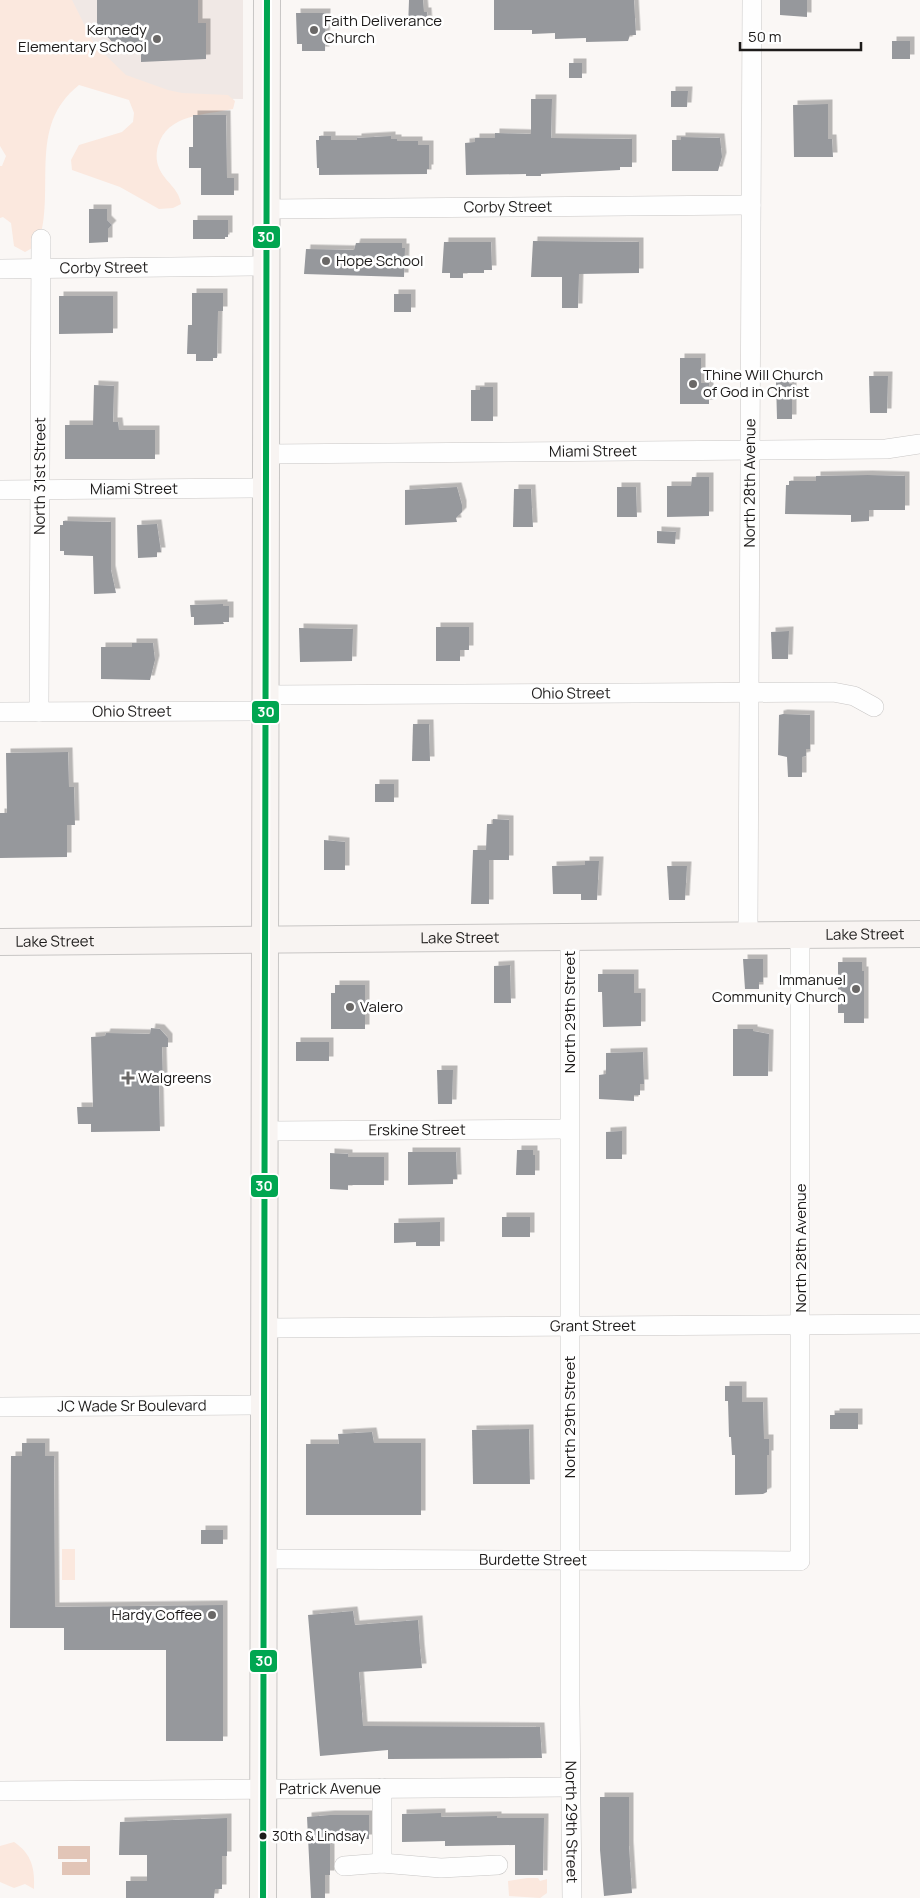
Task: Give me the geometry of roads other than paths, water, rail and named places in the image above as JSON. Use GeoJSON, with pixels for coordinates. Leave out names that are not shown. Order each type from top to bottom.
{"type":"FeatureCollection","features":[{"type":"Feature","properties":{"kind":"main road"},"geometry":{"type":"LineString","coordinates":[[263,1898],[267,0]]}},
{"type":"Feature","properties":{"kind":"main road","name":"Lake Street"},"geometry":{"type":"LineString","coordinates":[[0,942],[920,934]]}},
{"type":"Feature","properties":{"kind":"street","name":"North 28th Avenue"},"geometry":{"type":"LineString","coordinates":[[748,935],[752,0]]}},
{"type":"Feature","properties":{"kind":"street","name":"Corby Street"},"geometry":{"type":"LineString","coordinates":[[266,209],[751,205]]}},
{"type":"Feature","properties":{"kind":"street","name":"North 31st Street"},"geometry":{"type":"LineString","coordinates":[[39,712],[41,239]]}},
{"type":"Feature","properties":{"kind":"street","name":"Corby Street"},"geometry":{"type":"LineString","coordinates":[[0,269],[267,266]]}},
{"type":"Feature","properties":{"kind":"street","name":"Miami Street"},"geometry":{"type":"LineString","coordinates":[[267,454],[886,449],[920,444]]}},
{"type":"Feature","properties":{"kind":"street","name":"Miami Street"},"geometry":{"type":"LineString","coordinates":[[0,490],[266,488]]}},
{"type":"Feature","properties":{"kind":"street","name":"Ohio Street"},"geometry":{"type":"LineString","coordinates":[[0,712],[265,703],[750,692],[838,692],[854,696],[874,707]]}},
{"type":"Feature","properties":{"kind":"street","name":"North 28th Avenue"},"geometry":{"type":"LineString","coordinates":[[800,934],[800,1561]]}},
{"type":"Feature","properties":{"kind":"street","name":"North 29th Street"},"geometry":{"type":"LineString","coordinates":[[570,936],[570,1787],[572,1898]]}},
{"type":"Feature","properties":{"kind":"street","name":"Erskine Street"},"geometry":{"type":"LineString","coordinates":[[266,1131],[569,1129]]}},
{"type":"Feature","properties":{"kind":"street","name":"Grant Street"},"geometry":{"type":"LineString","coordinates":[[265,1328],[920,1324]]}},
{"type":"Feature","properties":{"kind":"street","name":"JC Wade Sr Boulevard"},"geometry":{"type":"LineString","coordinates":[[0,1407],[265,1405]]}},
{"type":"Feature","properties":{"kind":"street","name":"Burdette Street"},"geometry":{"type":"LineString","coordinates":[[264,1559],[570,1562],[800,1561]]}},
{"type":"Feature","properties":{"kind":"street","name":"Patrick Avenue"},"geometry":{"type":"LineString","coordinates":[[0,1791],[570,1787]]}},
{"type":"Feature","properties":{"kind":"street"},"geometry":{"type":"LineString","coordinates":[[382,1788],[382,1863]]}},
{"type":"Feature","properties":{"kind":"street"},"geometry":{"type":"LineString","coordinates":[[344,1866],[382,1863],[441,1868],[498,1865]]}},
{"type":"Feature","properties":{"kind":"place","name":"Faith Deliverance Church"},"geometry":{"type":"Point","coordinates":[314,30]}},
{"type":"Feature","properties":{"kind":"place","name":"Kennedy Elementary School"},"geometry":{"type":"Point","coordinates":[157,39]}},
{"type":"Feature","properties":{"kind":"place","name":"Hope School"},"geometry":{"type":"Point","coordinates":[326,261]}},
{"type":"Feature","properties":{"kind":"place","name":"Thine Will Church of God in Christ"},"geometry":{"type":"Point","coordinates":[693,384]}},
{"type":"Feature","properties":{"kind":"place","name":"Immanuel Community Church"},"geometry":{"type":"Point","coordinates":[856,989]}},
{"type":"Feature","properties":{"kind":"place","name":"Valero"},"geometry":{"type":"Point","coordinates":[350,1007]}},
{"type":"Feature","properties":{"kind":"place","name":"Walgreens"},"geometry":{"type":"Point","coordinates":[128,1078]}},
{"type":"Feature","properties":{"kind":"place","name":"Hardy Coffee"},"geometry":{"type":"Point","coordinates":[212,1615]}},
{"type":"Feature","properties":{"kind":"place","name":"30th & Lindsay"},"geometry":{"type":"Point","coordinates":[263,1836]}}]}
